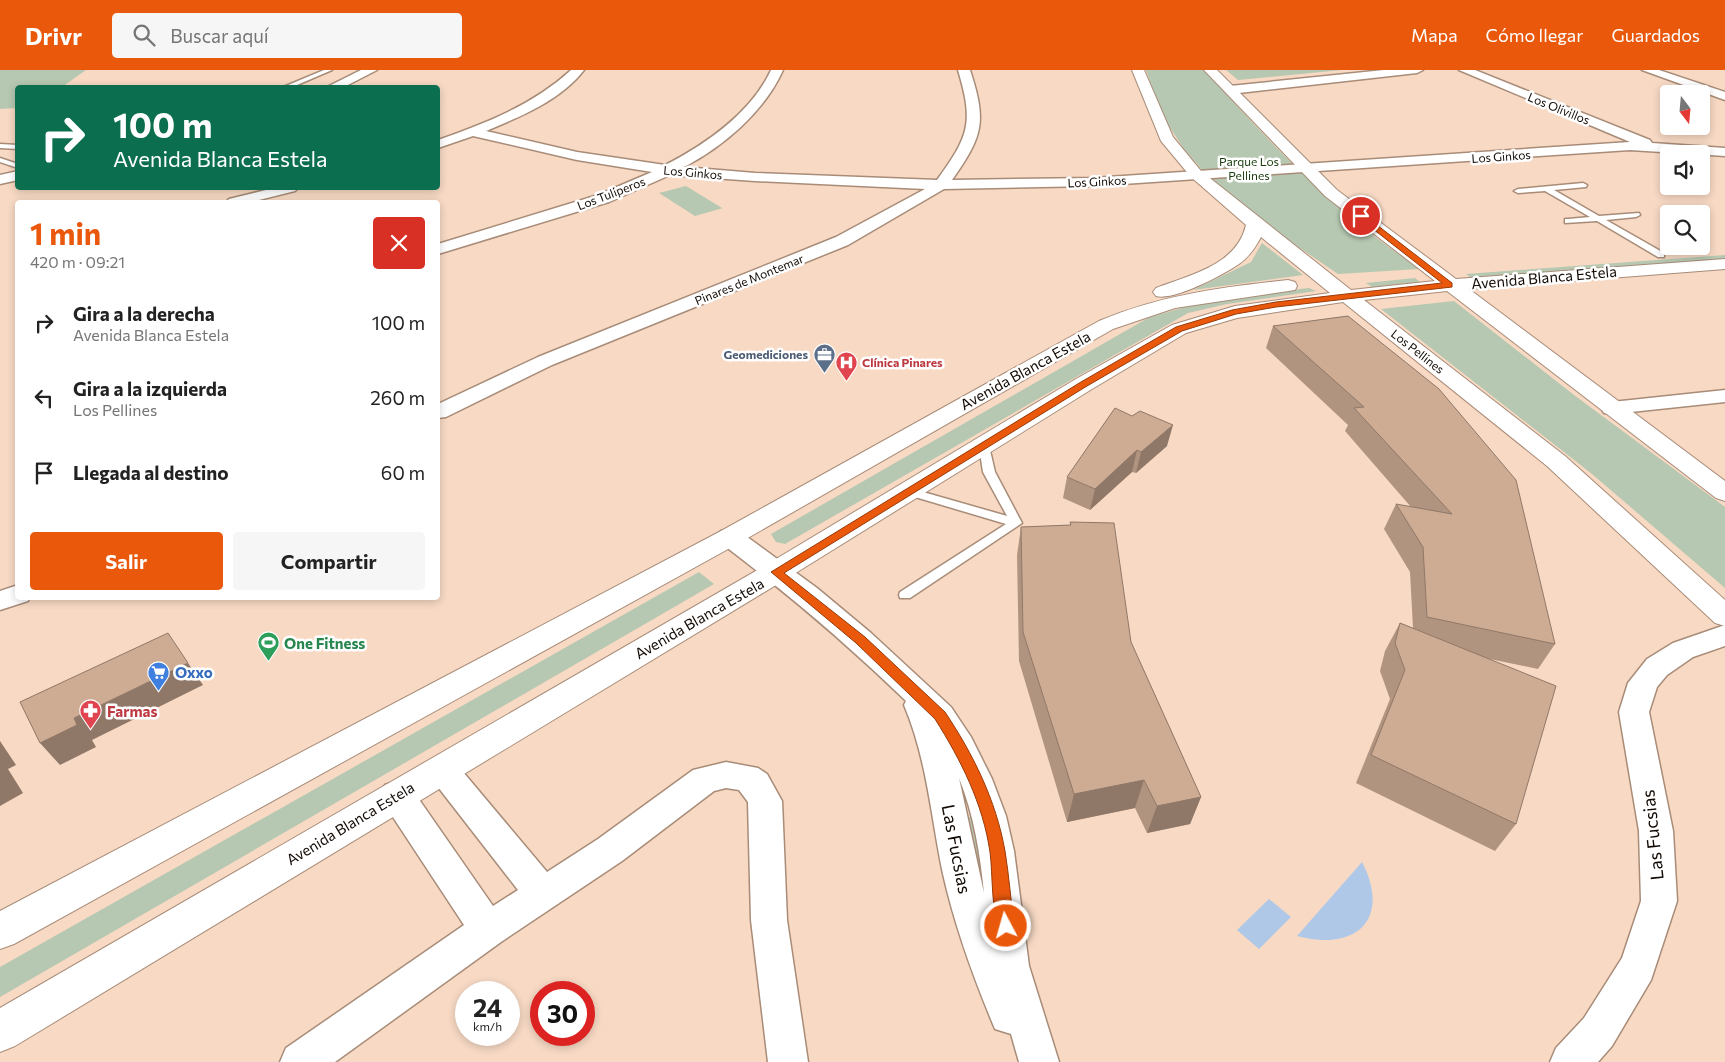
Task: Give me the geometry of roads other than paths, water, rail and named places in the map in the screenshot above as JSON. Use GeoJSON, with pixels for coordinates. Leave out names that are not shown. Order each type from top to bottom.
{"type":"FeatureCollection","features":[{"type":"Feature","properties":{"kind":"main road","name":"Los Pellines"},"geometry":{"type":"LineString","coordinates":[[1138,70],[1166,138],[1196,174],[1255,224],[1556,461],[1725,616]]}},
{"type":"Feature","properties":{"kind":"main road"},"geometry":{"type":"LineString","coordinates":[[1210,70],[1331,193],[1441,279],[1725,493]]}},
{"type":"Feature","properties":{"kind":"main road"},"geometry":{"type":"LineString","coordinates":[[1106,325],[1126,307],[1215,270],[1239,257],[1253,238],[1255,224]]}},
{"type":"Feature","properties":{"kind":"main road","name":"Avenida Blanca Estela"},"geometry":{"type":"LineString","coordinates":[[1710,251],[1725,250]]}},
{"type":"Feature","properties":{"kind":"main road","name":"Avenida Blanca Estela"},"geometry":{"type":"LineString","coordinates":[[0,931],[730,537],[1106,325],[1174,302],[1208,294],[1338,289],[1661,255]]}},
{"type":"Feature","properties":{"kind":"main road","name":"Avenida Blanca Estela"},"geometry":{"type":"LineString","coordinates":[[1441,279],[1725,264]]}},
{"type":"Feature","properties":{"kind":"main road","name":"Avenida Blanca Estela"},"geometry":{"type":"LineString","coordinates":[[0,1031],[776,572],[1179,329],[1235,312],[1338,289]]}},
{"type":"Feature","properties":{"kind":"street"},"geometry":{"type":"LineString","coordinates":[[440,143],[472,132],[536,102],[568,81],[578,70]]}},
{"type":"Feature","properties":{"kind":"street","name":"Los Tuliperos"},"geometry":{"type":"LineString","coordinates":[[440,248],[591,201],[667,170],[708,147],[729,131],[762,96],[777,70]]}},
{"type":"Feature","properties":{"kind":"street","name":"Pinares de Montemar"},"geometry":{"type":"LineString","coordinates":[[440,411],[545,361],[842,241],[898,212],[941,185],[961,157],[973,128],[974,102],[964,70]]}},
{"type":"Feature","properties":{"kind":"street"},"geometry":{"type":"LineString","coordinates":[[1230,90],[1417,70]]}},
{"type":"Feature","properties":{"kind":"street","name":"Los Olivillos"},"geometry":{"type":"LineString","coordinates":[[1465,70],[1653,146]]}},
{"type":"Feature","properties":{"kind":"street"},"geometry":{"type":"LineString","coordinates":[[1648,70],[1725,96]]}},
{"type":"Feature","properties":{"kind":"street"},"geometry":{"type":"LineString","coordinates":[[340,85],[377,72]]}},
{"type":"Feature","properties":{"kind":"street"},"geometry":{"type":"LineString","coordinates":[[357,85],[377,72]]}},
{"type":"Feature","properties":{"kind":"street","name":"Los Ginkos"},"geometry":{"type":"LineString","coordinates":[[472,132],[577,156],[667,170],[755,178],[941,185],[1057,183],[1653,146],[1725,152]]}},
{"type":"Feature","properties":{"kind":"street"},"geometry":{"type":"LineString","coordinates":[[0,171],[15,169]]}},
{"type":"Feature","properties":{"kind":"street"},"geometry":{"type":"LineString","coordinates":[[0,180],[15,170]]}},
{"type":"Feature","properties":{"kind":"street"},"geometry":{"type":"LineString","coordinates":[[242,200],[282,190]]}},
{"type":"Feature","properties":{"kind":"street"},"geometry":{"type":"LineString","coordinates":[[1612,408],[1725,396]]}},
{"type":"Feature","properties":{"kind":"street","name":"Las Fucsias"},"geometry":{"type":"LineString","coordinates":[[730,537],[860,640],[940,715],[960,746],[976,779],[986,807],[997,851],[1010,966],[1039,1062]]}},
{"type":"Feature","properties":{"kind":"street"},"geometry":{"type":"LineString","coordinates":[[0,601],[15,595]]}},
{"type":"Feature","properties":{"kind":"street","name":"Las Fucsias"},"geometry":{"type":"LineString","coordinates":[[1570,1062],[1598,1032],[1638,966],[1659,901],[1656,831],[1634,712],[1643,682],[1657,667],[1683,650],[1725,635]]}},
{"type":"Feature","properties":{"kind":"street","name":"Las Fucsias"},"geometry":{"type":"LineString","coordinates":[[911,689],[931,733],[942,772],[966,896],[985,957],[1012,1022],[1032,1062]]}},
{"type":"Feature","properties":{"kind":"street"},"geometry":{"type":"LineString","coordinates":[[442,769],[543,894]]}},
{"type":"Feature","properties":{"kind":"street"},"geometry":{"type":"LineString","coordinates":[[300,1062],[488,930],[610,850],[705,780],[716,776],[737,776],[756,784],[765,801],[769,920],[785,1060]]}},
{"type":"Feature","properties":{"kind":"street"},"geometry":{"type":"LineString","coordinates":[[397,795],[488,930]]}},
{"type":"Feature","properties":{"kind":"lane"},"geometry":{"type":"LineString","coordinates":[[292,85],[329,70]]}},
{"type":"Feature","properties":{"kind":"lane"},"geometry":{"type":"LineString","coordinates":[[0,146],[15,147]]}},
{"type":"Feature","properties":{"kind":"lane"},"geometry":{"type":"LineString","coordinates":[[0,160],[15,168]]}},
{"type":"Feature","properties":{"kind":"lane"},"geometry":{"type":"LineString","coordinates":[[1518,191],[1584,185]]}},
{"type":"Feature","properties":{"kind":"lane"},"geometry":{"type":"LineString","coordinates":[[1546,188],[1660,254]]}},
{"type":"Feature","properties":{"kind":"lane"},"geometry":{"type":"LineString","coordinates":[[1568,220],[1636,215]]}},
{"type":"Feature","properties":{"kind":"lane"},"geometry":{"type":"LineString","coordinates":[[984,446],[989,472],[1016,523]]}},
{"type":"Feature","properties":{"kind":"lane"},"geometry":{"type":"LineString","coordinates":[[909,492],[1016,523]]}},
{"type":"Feature","properties":{"kind":"lane"},"geometry":{"type":"LineString","coordinates":[[905,595],[1016,523]]}},
{"type":"Feature","properties":{"kind":"water"},"geometry":{"type":"Polygon","coordinates":[[[1362,862],[1370,882],[1373,900],[1370,915],[1362,927],[1351,935],[1336,939],[1318,940],[1297,936],[1362,862]]]}},
{"type":"Feature","properties":{"kind":"water"},"geometry":{"type":"Polygon","coordinates":[[[1269,899],[1291,917],[1259,949],[1237,930],[1269,899]]]}},
{"type":"Feature","properties":{"kind":"place","name":"Geomediciones"},"geometry":{"type":"Point","coordinates":[824,373]}},
{"type":"Feature","properties":{"kind":"place","name":"Clínica Pinares"},"geometry":{"type":"Point","coordinates":[846,381]}},
{"type":"Feature","properties":{"kind":"place","name":"One Fitness"},"geometry":{"type":"Point","coordinates":[268,662]}},
{"type":"Feature","properties":{"kind":"place","name":"Oxxo"},"geometry":{"type":"Point","coordinates":[159,691]}},
{"type":"Feature","properties":{"kind":"place","name":"Farmas"},"geometry":{"type":"Point","coordinates":[91,730]}},
{"type":"Feature","properties":{"kind":"park label","name":"Parque Los Pellines"},"geometry":{"type":"Point","coordinates":[1249,168]}}]}
